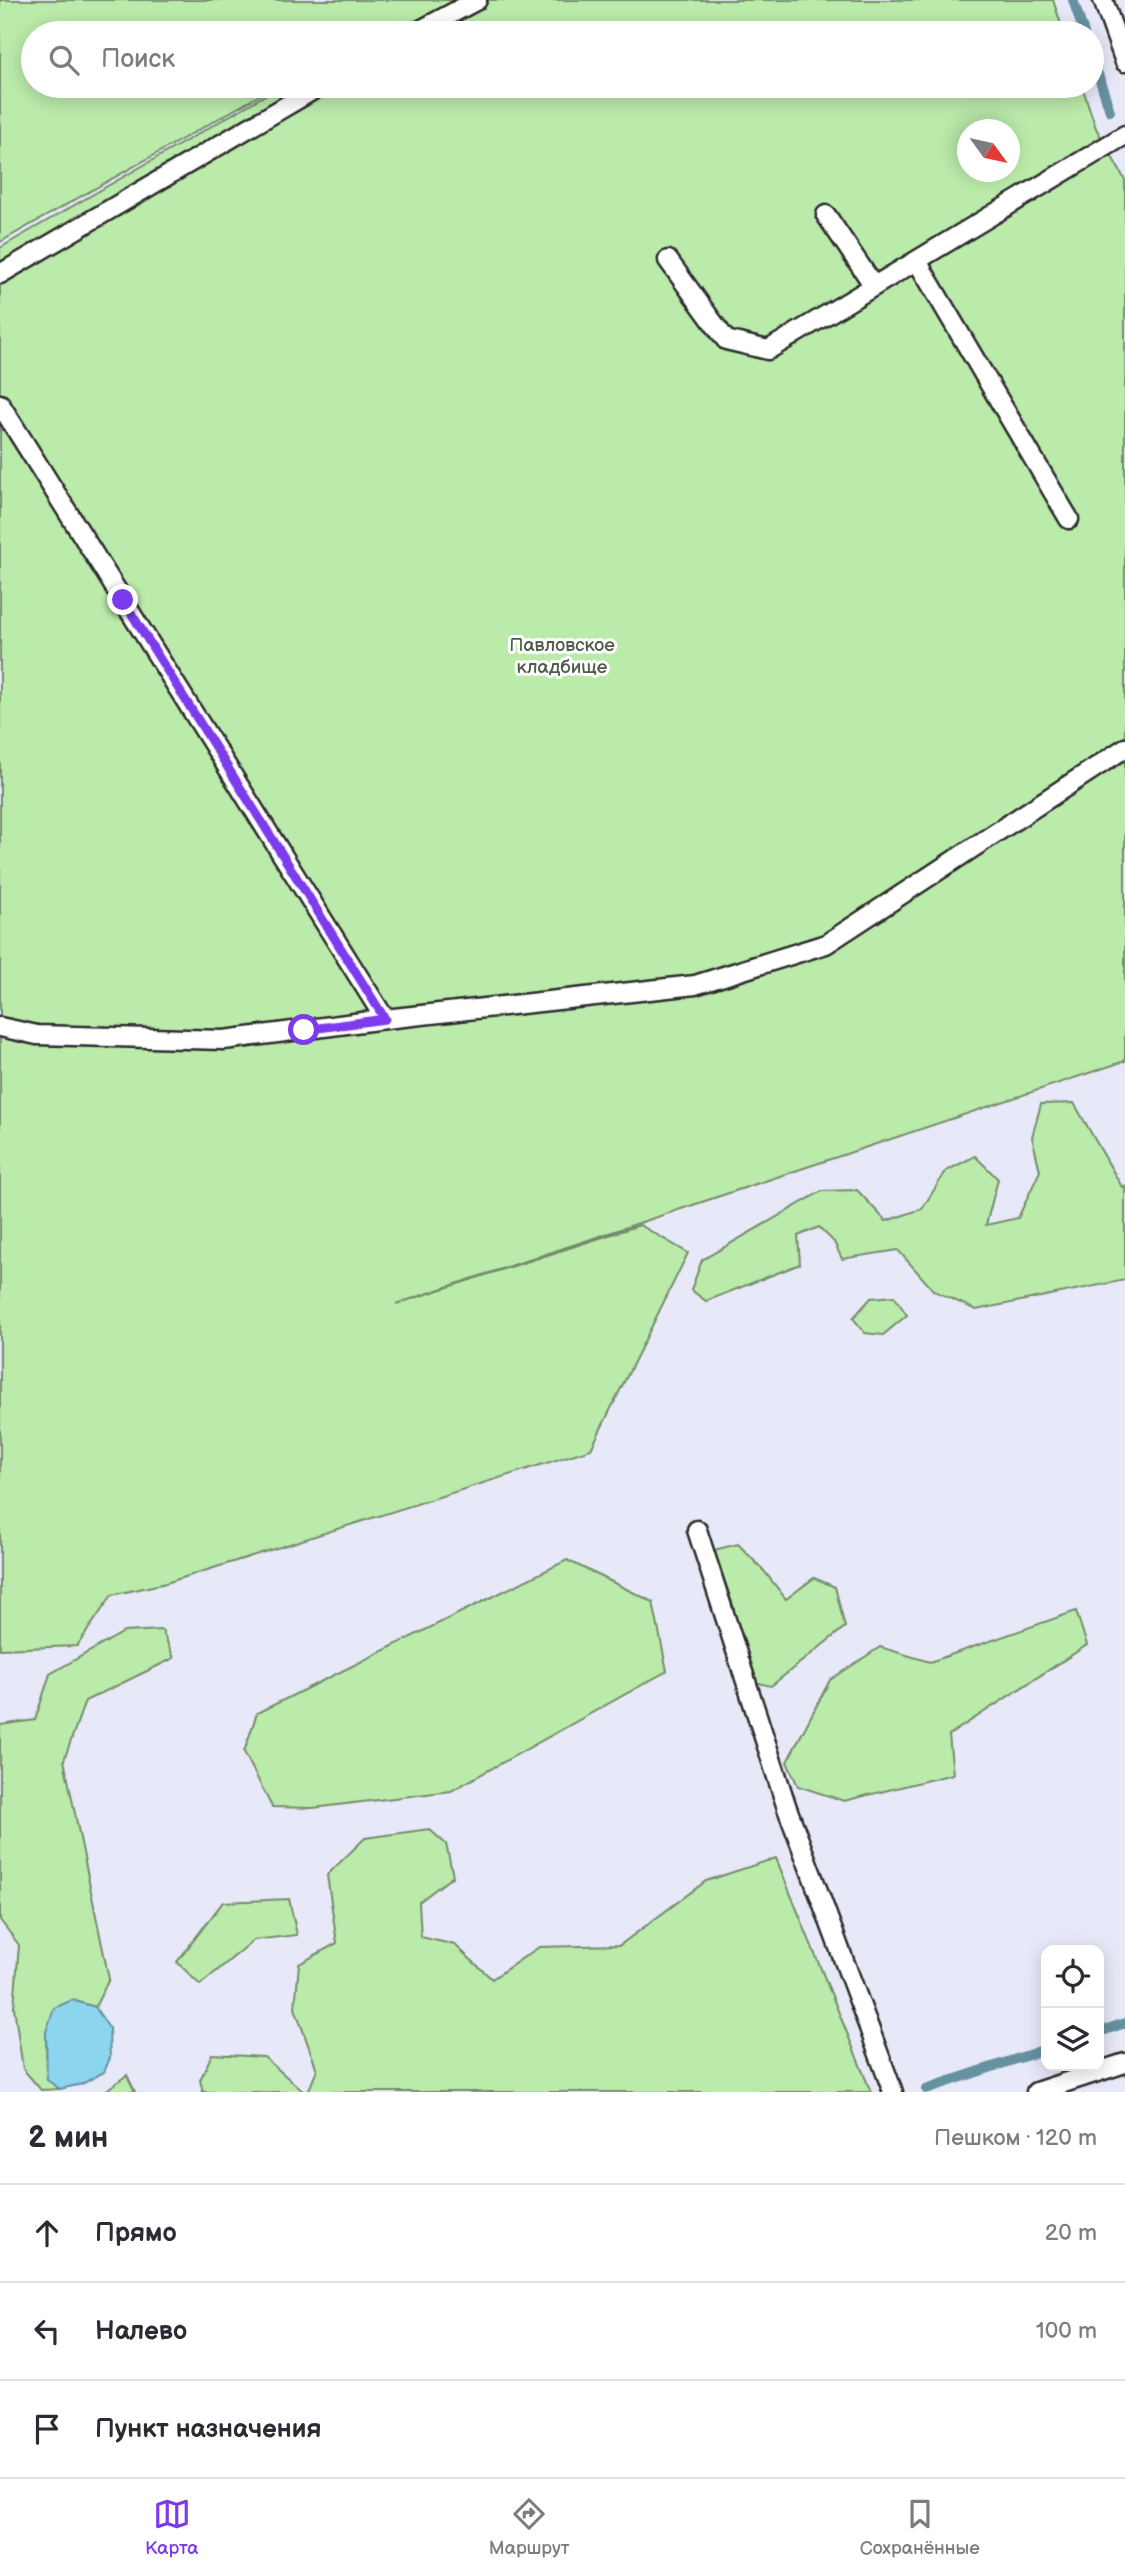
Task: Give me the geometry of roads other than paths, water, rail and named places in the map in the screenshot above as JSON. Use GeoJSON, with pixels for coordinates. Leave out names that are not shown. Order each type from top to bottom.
{"type":"FeatureCollection","features":[{"type":"Feature","properties":{"kind":"lane"},"geometry":{"type":"LineString","coordinates":[[438,21],[477,0]]}},
{"type":"Feature","properties":{"kind":"lane"},"geometry":{"type":"LineString","coordinates":[[1103,0],[1125,62]]}},
{"type":"Feature","properties":{"kind":"lane"},"geometry":{"type":"LineString","coordinates":[[0,274],[300,98]]}},
{"type":"Feature","properties":{"kind":"lane"},"geometry":{"type":"LineString","coordinates":[[668,260],[726,340],[768,350],[1125,135]]}},
{"type":"Feature","properties":{"kind":"lane"},"geometry":{"type":"LineString","coordinates":[[826,215],[874,286]]}},
{"type":"Feature","properties":{"kind":"lane"},"geometry":{"type":"LineString","coordinates":[[917,261],[1069,519]]}},
{"type":"Feature","properties":{"kind":"lane"},"geometry":{"type":"LineString","coordinates":[[0,404],[385,1019]]}},
{"type":"Feature","properties":{"kind":"lane"},"geometry":{"type":"LineString","coordinates":[[0,1027],[37,1035],[225,1040],[385,1019],[695,985],[826,944],[1125,748]]}},
{"type":"Feature","properties":{"kind":"lane"},"geometry":{"type":"LineString","coordinates":[[697,1530],[786,1808],[893,2092]]}},
{"type":"Feature","properties":{"kind":"lane"},"geometry":{"type":"LineString","coordinates":[[1036,2092],[1125,2063]]}},
{"type":"Feature","properties":{"kind":"water"},"geometry":{"type":"Polygon","coordinates":[[[72,2000],[95,2007],[109,2028],[110,2058],[104,2072],[82,2084],[60,2089],[47,2080],[46,2032],[54,2008],[72,2000]]]}},
{"type":"Feature","properties":{"kind":"waterway"},"geometry":{"type":"LineString","coordinates":[[1073,0],[1080,21]]}},
{"type":"Feature","properties":{"kind":"waterway"},"geometry":{"type":"LineString","coordinates":[[1104,93],[1110,111]]}},
{"type":"Feature","properties":{"kind":"waterway"},"geometry":{"type":"LineString","coordinates":[[1104,2030],[1125,2023]]}},
{"type":"Feature","properties":{"kind":"waterway"},"geometry":{"type":"LineString","coordinates":[[926,2089],[1041,2051]]}},
{"type":"Feature","properties":{"kind":"park label","name":"Павловское кладбище"},"geometry":{"type":"Point","coordinates":[562,655]}}]}
